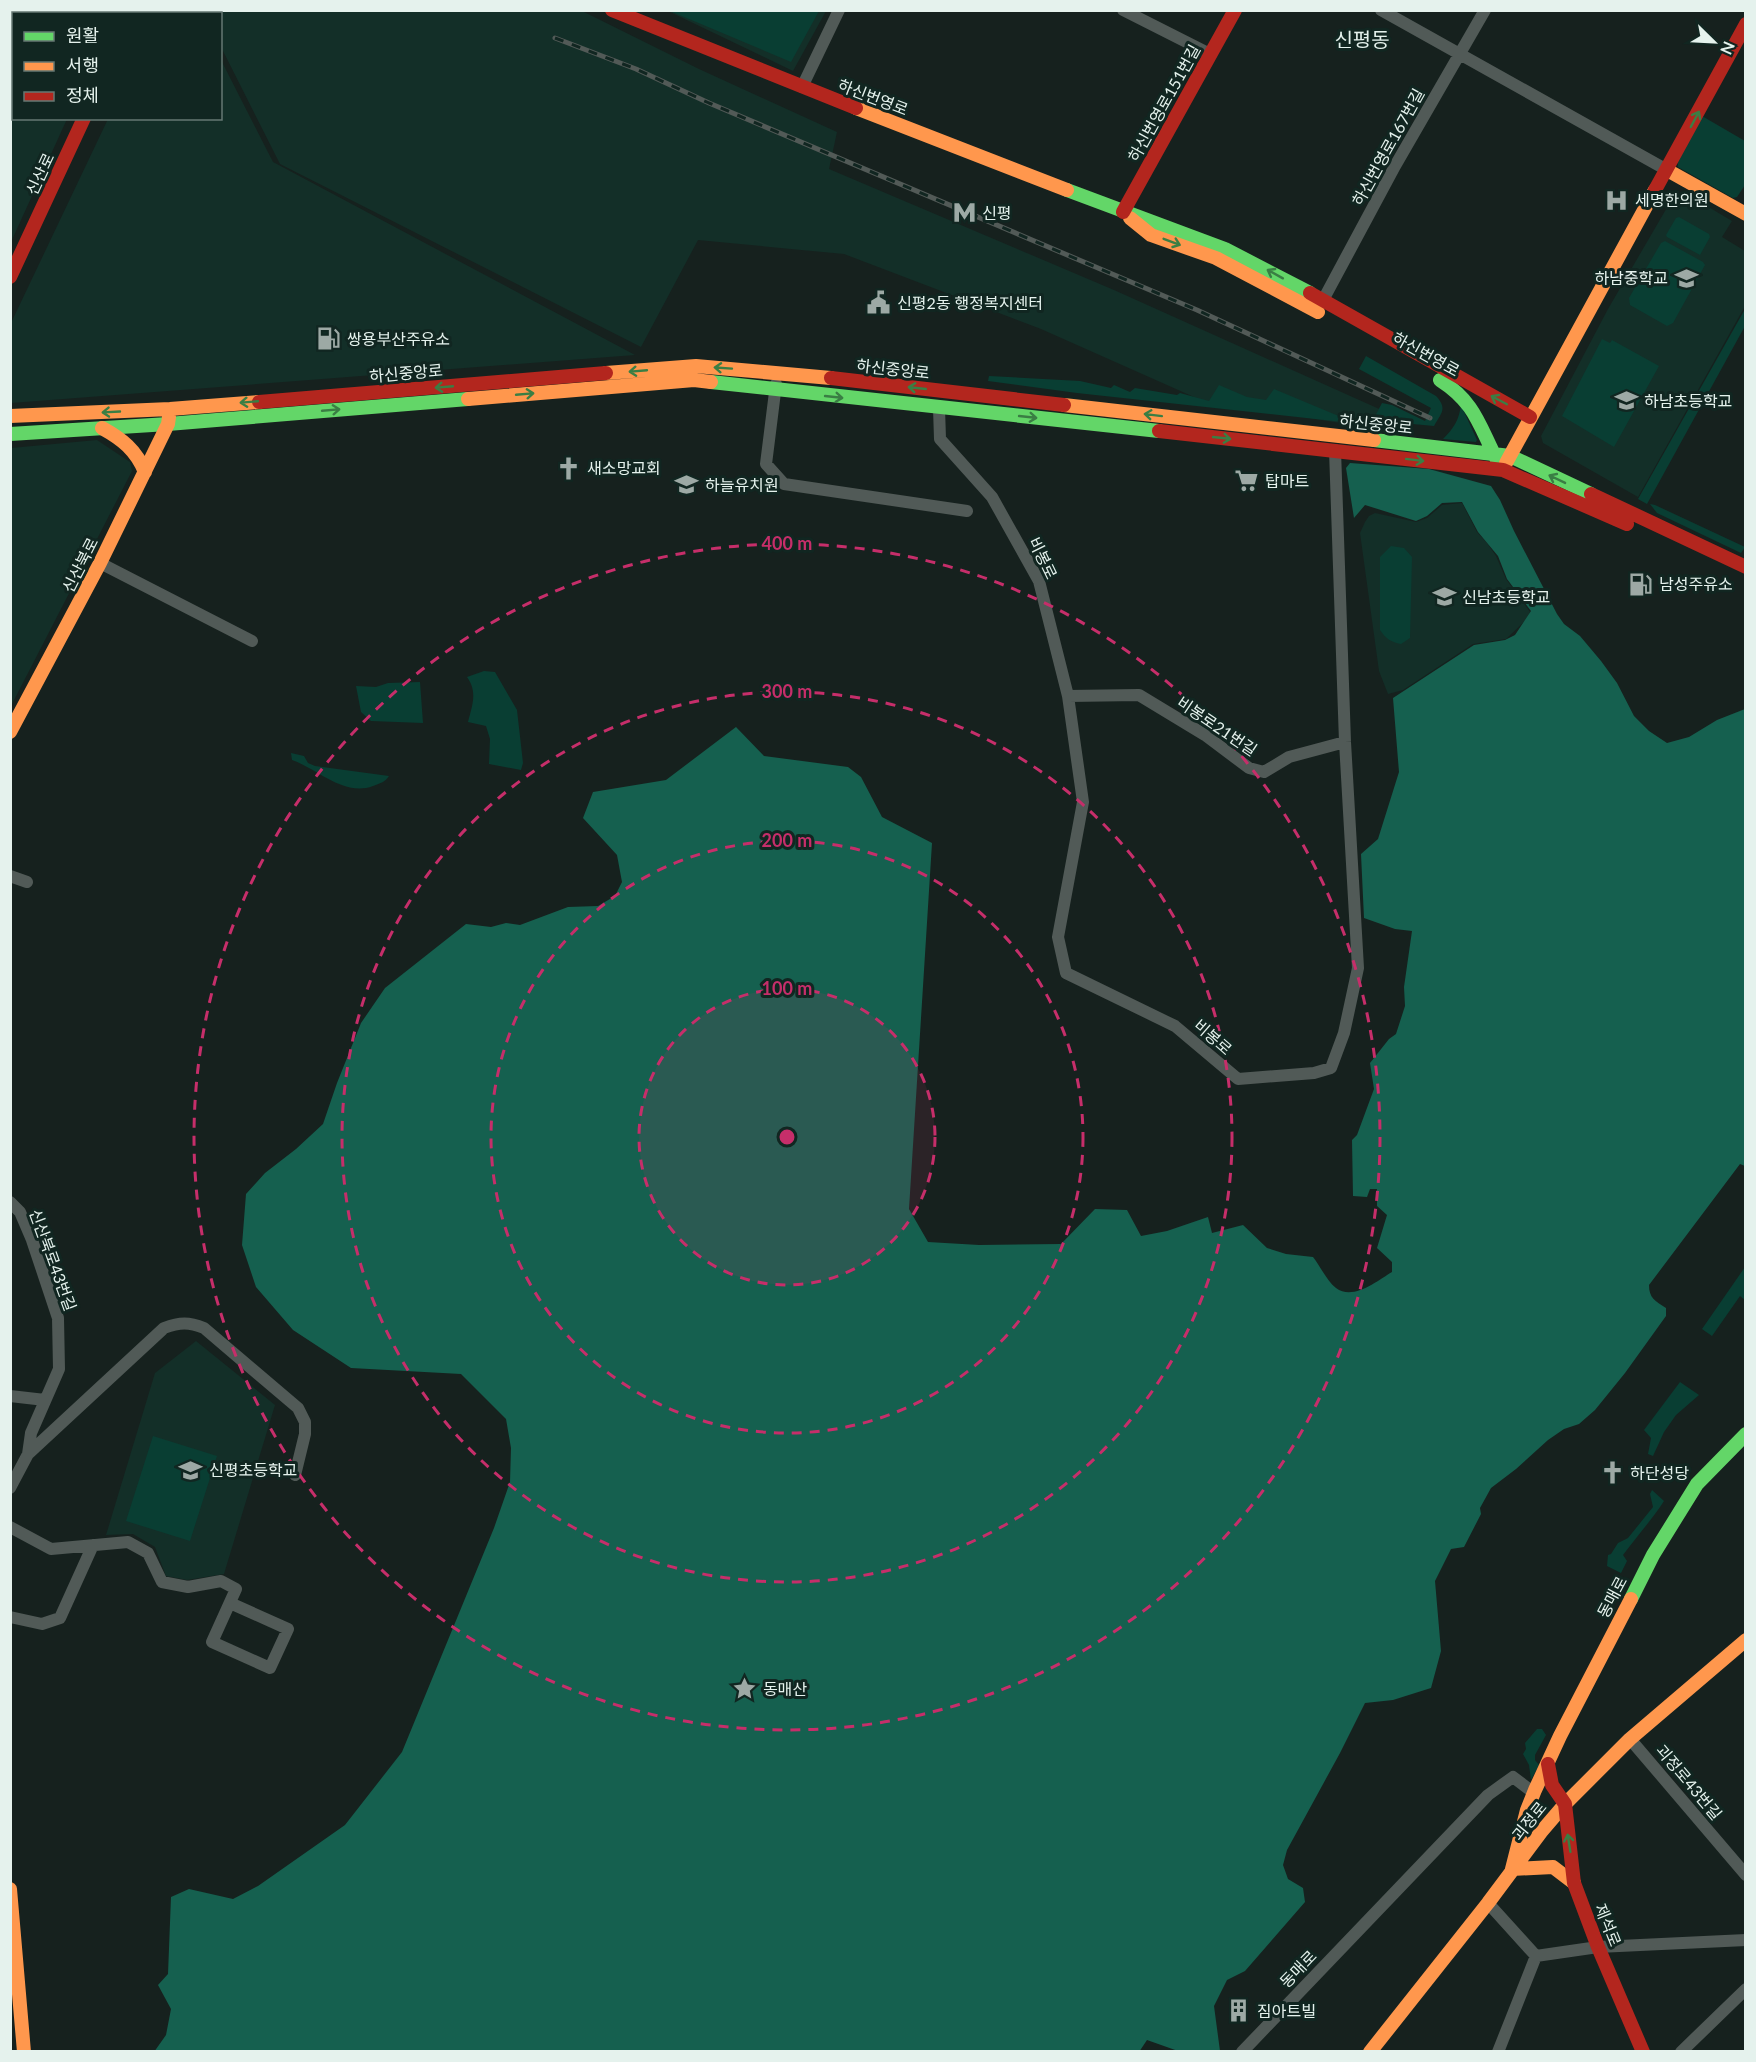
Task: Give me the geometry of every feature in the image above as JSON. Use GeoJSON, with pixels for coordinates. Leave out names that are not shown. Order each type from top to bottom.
{"type":"FeatureCollection","features":[{"type":"Feature","properties":{"kind":"street","name":"하신번영로"},"geometry":{"type":"LineString","coordinates":[[612,10],[802,87],[1123,212],[1225,249],[1270,271],[1320,306],[1457,389],[1476,412],[1494,454],[1508,472]]}},
{"type":"Feature","properties":{"kind":"street"},"geometry":{"type":"LineString","coordinates":[[802,87],[839,10]]}},
{"type":"Feature","properties":{"kind":"street"},"geometry":{"type":"LineString","coordinates":[[1123,10],[1210,54]]}},
{"type":"Feature","properties":{"kind":"street","name":"하신번영로151번길"},"geometry":{"type":"LineString","coordinates":[[1123,212],[1234,10]]}},
{"type":"Feature","properties":{"kind":"street"},"geometry":{"type":"LineString","coordinates":[[1381,10],[1746,214]]}},
{"type":"Feature","properties":{"kind":"street","name":"하신번영로167번길"},"geometry":{"type":"LineString","coordinates":[[1320,306],[1395,166],[1485,10]]}},
{"type":"Feature","properties":{"kind":"street"},"geometry":{"type":"LineString","coordinates":[[1515,458],[1530,417],[1746,24]]}},
{"type":"Feature","properties":{"kind":"street","name":"신산로"},"geometry":{"type":"LineString","coordinates":[[10,277],[83,120]]}},
{"type":"Feature","properties":{"kind":"street"},"geometry":{"type":"LineString","coordinates":[[1508,472],[1669,182],[1667,170]]}},
{"type":"Feature","properties":{"kind":"street","name":"하신번영로"},"geometry":{"type":"LineString","coordinates":[[1320,306],[1530,417]]}},
{"type":"Feature","properties":{"kind":"street"},"geometry":{"type":"LineString","coordinates":[[778,372],[765,464],[784,484],[967,511]]}},
{"type":"Feature","properties":{"kind":"street","name":"하신중앙로"},"geometry":{"type":"LineString","coordinates":[[10,416],[170,409],[695,373],[778,372],[1335,443],[1508,472],[1592,502],[1744,572]]}},
{"type":"Feature","properties":{"kind":"street"},"geometry":{"type":"LineString","coordinates":[[10,434],[168,424],[695,373],[776,390],[939,408],[1335,443]]}},
{"type":"Feature","properties":{"kind":"street"},"geometry":{"type":"LineString","coordinates":[[1467,383],[1477,396],[1497,441],[1515,458]]}},
{"type":"Feature","properties":{"kind":"street"},"geometry":{"type":"LineString","coordinates":[[939,391],[939,408]]}},
{"type":"Feature","properties":{"kind":"street","name":"비봉로"},"geometry":{"type":"LineString","coordinates":[[939,408],[940,439],[992,497],[1039,581],[1068,696],[1083,802],[1058,937],[1066,973],[1175,1026],[1238,1079],[1314,1073],[1331,1068],[1344,1033],[1358,968],[1345,742],[1335,443]]}},
{"type":"Feature","properties":{"kind":"street","name":"신산북로"},"geometry":{"type":"LineString","coordinates":[[10,732],[100,563],[168,424],[170,409]]}},
{"type":"Feature","properties":{"kind":"street"},"geometry":{"type":"LineString","coordinates":[[101,428],[126,441],[140,457],[145,472]]}},
{"type":"Feature","properties":{"kind":"street","name":"하신중앙로"},"geometry":{"type":"LineString","coordinates":[[1335,443],[1494,454],[1515,458],[1592,502]]}},
{"type":"Feature","properties":{"kind":"street"},"geometry":{"type":"LineString","coordinates":[[100,563],[252,641]]}},
{"type":"Feature","properties":{"kind":"street","name":"비봉로21번길"},"geometry":{"type":"LineString","coordinates":[[1068,696],[1139,695],[1205,735],[1249,768],[1264,772],[1289,757],[1345,742]]}},
{"type":"Feature","properties":{"kind":"street"},"geometry":{"type":"LineString","coordinates":[[10,876],[27,882]]}},
{"type":"Feature","properties":{"kind":"street","name":"신산북로43번길"},"geometry":{"type":"LineString","coordinates":[[10,1202],[20,1212],[32,1240],[58,1318],[58,1369],[45,1400]]}},
{"type":"Feature","properties":{"kind":"street"},"geometry":{"type":"LineString","coordinates":[[28,1454],[164,1328],[178,1322],[191,1322],[204,1328],[298,1408],[305,1422],[305,1434],[295,1475]]}},
{"type":"Feature","properties":{"kind":"street"},"geometry":{"type":"LineString","coordinates":[[10,1396],[45,1400],[32,1433],[28,1454],[10,1488]]}},
{"type":"Feature","properties":{"kind":"street","name":"동매로"},"geometry":{"type":"LineString","coordinates":[[1512,1869],[1527,1810],[1534,1793],[1560,1736],[1653,1555],[1697,1484],[1746,1434]]}},
{"type":"Feature","properties":{"kind":"street"},"geometry":{"type":"LineString","coordinates":[[10,1527],[51,1549],[128,1542],[148,1553],[162,1582],[188,1587],[221,1581],[237,1589],[230,1603],[212,1642],[270,1668],[288,1629],[230,1603]]}},
{"type":"Feature","properties":{"kind":"street"},"geometry":{"type":"LineString","coordinates":[[10,1617],[42,1624],[60,1618],[93,1545]]}},
{"type":"Feature","properties":{"kind":"street","name":"괴정로"},"geometry":{"type":"LineString","coordinates":[[1370,2052],[1565,1804],[1630,1739],[1746,1640]]}},
{"type":"Feature","properties":{"kind":"street","name":"괴정로43번길"},"geometry":{"type":"LineString","coordinates":[[1630,1739],[1746,1875]]}},
{"type":"Feature","properties":{"kind":"street"},"geometry":{"type":"LineString","coordinates":[[1548,1764],[1552,1785],[1565,1804]]}},
{"type":"Feature","properties":{"kind":"street","name":"동매로"},"geometry":{"type":"LineString","coordinates":[[1242,2052],[1488,1795],[1513,1777],[1534,1793]]}},
{"type":"Feature","properties":{"kind":"street","name":"제석로"},"geometry":{"type":"LineString","coordinates":[[1565,1804],[1574,1883],[1598,1947],[1643,2052]]}},
{"type":"Feature","properties":{"kind":"street"},"geometry":{"type":"LineString","coordinates":[[1512,1869],[1553,1867],[1574,1883]]}},
{"type":"Feature","properties":{"kind":"street"},"geometry":{"type":"LineString","coordinates":[[10,1889],[24,2052]]}},
{"type":"Feature","properties":{"kind":"street"},"geometry":{"type":"LineString","coordinates":[[1488,1903],[1536,1956]]}},
{"type":"Feature","properties":{"kind":"street"},"geometry":{"type":"LineString","coordinates":[[1536,1956],[1598,1947],[1746,1940]]}},
{"type":"Feature","properties":{"kind":"street"},"geometry":{"type":"LineString","coordinates":[[1498,2052],[1536,1956]]}},
{"type":"Feature","properties":{"kind":"street"},"geometry":{"type":"LineString","coordinates":[[1681,2052],[1746,1989]]}},
{"type":"Feature","properties":{"kind":"shaded area"},"geometry":{"type":"Polygon","coordinates":[[[11,10],[118,11],[12,12],[12,120],[67,120],[11,242],[11,10]]]}},
{"type":"Feature","properties":{"kind":"shaded area"},"geometry":{"type":"Polygon","coordinates":[[[582,11],[699,69],[837,132],[829,169],[1114,290],[1406,421],[1359,426],[1203,401],[1041,329],[844,254],[698,240],[641,347],[280,164],[222,49],[222,12],[204,12],[582,11]]]}},
{"type":"Feature","properties":{"kind":"shaded area"},"geometry":{"type":"Polygon","coordinates":[[[668,11],[826,11],[793,71],[668,11]]]}},
{"type":"Feature","properties":{"kind":"shaded area"},"geometry":{"type":"Polygon","coordinates":[[[670,11],[819,11],[791,62],[670,11]]]}},
{"type":"Feature","properties":{"kind":"shaded area"},"geometry":{"type":"Polygon","coordinates":[[[222,62],[273,162],[635,355],[11,403],[11,323],[108,120],[222,120],[222,62]]]}},
{"type":"Feature","properties":{"kind":"shaded area"},"geometry":{"type":"Polygon","coordinates":[[[1702,116],[1745,141],[1745,185],[1737,197],[1733,198],[1678,167],[1678,159],[1702,116]]]}},
{"type":"Feature","properties":{"kind":"shaded area"},"geometry":{"type":"Polygon","coordinates":[[[1685,193],[1732,221],[1722,237],[1745,251],[1745,306],[1638,497],[1543,443],[1541,436],[1608,309],[1672,199],[1685,193]]]}},
{"type":"Feature","properties":{"kind":"shaded area"},"geometry":{"type":"Polygon","coordinates":[[[1679,217],[1709,234],[1710,237],[1700,255],[1667,237],[1676,218],[1679,217]]]}},
{"type":"Feature","properties":{"kind":"shaded area"},"geometry":{"type":"Polygon","coordinates":[[[1665,241],[1705,265],[1673,323],[1667,326],[1630,305],[1629,298],[1661,243],[1665,241]]]}},
{"type":"Feature","properties":{"kind":"shaded area"},"geometry":{"type":"Polygon","coordinates":[[[1745,309],[1745,326],[1647,504],[1638,499],[1745,309]]]}},
{"type":"Feature","properties":{"kind":"shaded area"},"geometry":{"type":"Polygon","coordinates":[[[1602,339],[1610,343],[1612,340],[1659,366],[1614,447],[1562,416],[1602,339]]]}},
{"type":"Feature","properties":{"kind":"shaded area"},"geometry":{"type":"Polygon","coordinates":[[[1366,356],[1440,400],[1441,414],[1434,426],[1402,423],[1388,426],[1371,424],[1382,403],[1392,405],[1425,421],[1431,408],[1359,369],[1366,356]]]}},
{"type":"Feature","properties":{"kind":"shaded area"},"geometry":{"type":"Polygon","coordinates":[[[989,376],[1080,381],[1111,388],[1114,385],[1130,392],[1135,388],[1177,395],[1180,393],[1209,401],[1219,385],[1247,397],[1266,400],[1274,389],[1341,417],[1347,416],[1357,420],[1361,424],[1077,393],[988,381],[989,376]]]}},
{"type":"Feature","properties":{"kind":"shaded area"},"geometry":{"type":"Polygon","coordinates":[[[1461,405],[1476,442],[1443,439],[1455,424],[1461,405]]]}},
{"type":"Feature","properties":{"kind":"shaded area"},"geometry":{"type":"Polygon","coordinates":[[[97,440],[130,462],[132,471],[11,706],[11,448],[97,440]]]}},
{"type":"Feature","properties":{"kind":"shaded area","name":"신남초등학교"},"geometry":{"type":"Polygon","coordinates":[[[1462,503],[1477,532],[1496,556],[1506,579],[1530,612],[1528,618],[1506,639],[1473,644],[1403,690],[1388,694],[1379,671],[1360,533],[1369,516],[1375,513],[1416,522],[1427,518],[1442,505],[1462,503]]]}},
{"type":"Feature","properties":{"kind":"shaded area"},"geometry":{"type":"Polygon","coordinates":[[[1650,504],[1745,547],[1741,553],[1657,513],[1650,504]]]}},
{"type":"Feature","properties":{"kind":"shaded area"},"geometry":{"type":"Polygon","coordinates":[[[1391,546],[1404,548],[1412,557],[1410,638],[1401,644],[1389,640],[1380,630],[1380,557],[1391,546]]]}},
{"type":"Feature","properties":{"kind":"shaded area"},"geometry":{"type":"Polygon","coordinates":[[[484,671],[495,672],[517,710],[523,763],[521,770],[489,764],[490,739],[486,726],[468,722],[473,694],[467,677],[484,671]]]}},
{"type":"Feature","properties":{"kind":"shaded area"},"geometry":{"type":"Polygon","coordinates":[[[420,682],[423,723],[371,721],[361,712],[356,686],[376,687],[388,683],[420,682]]]}},
{"type":"Feature","properties":{"kind":"shaded area"},"geometry":{"type":"Polygon","coordinates":[[[291,753],[304,756],[308,763],[315,766],[389,776],[373,786],[352,788],[341,785],[292,760],[291,753]]]}},
{"type":"Feature","properties":{"kind":"shaded area"},"geometry":{"type":"Polygon","coordinates":[[[1745,1267],[1745,1300],[1740,1296],[1712,1336],[1702,1329],[1745,1267]]]}},
{"type":"Feature","properties":{"kind":"shaded area","name":"신평초등학교"},"geometry":{"type":"Polygon","coordinates":[[[196,1341],[275,1405],[224,1574],[187,1580],[166,1576],[155,1547],[133,1534],[106,1535],[155,1373],[196,1341]]]}},
{"type":"Feature","properties":{"kind":"shaded area"},"geometry":{"type":"Polygon","coordinates":[[[1680,1382],[1699,1395],[1676,1415],[1664,1432],[1653,1456],[1648,1454],[1651,1438],[1644,1430],[1680,1382]]]}},
{"type":"Feature","properties":{"kind":"shaded area"},"geometry":{"type":"Polygon","coordinates":[[[153,1436],[217,1456],[190,1541],[126,1521],[153,1436]]]}},
{"type":"Feature","properties":{"kind":"shaded area"},"geometry":{"type":"Polygon","coordinates":[[[1652,1490],[1664,1501],[1623,1555],[1627,1561],[1621,1573],[1607,1566],[1608,1555],[1618,1543],[1628,1538],[1653,1507],[1650,1494],[1652,1490]]]}},
{"type":"Feature","properties":{"kind":"shaded area"},"geometry":{"type":"Polygon","coordinates":[[[1537,1729],[1542,1729],[1546,1735],[1535,1755],[1535,1760],[1539,1765],[1531,1780],[1529,1765],[1523,1754],[1526,1749],[1525,1743],[1537,1729]]]}},
{"type":"Feature","properties":{"kind":"green space"},"geometry":{"type":"Polygon","coordinates":[[[1350,463],[1429,469],[1491,486],[1557,614],[1601,661],[1617,683],[1634,716],[1649,731],[1667,743],[1689,737],[1717,720],[1745,709],[1745,1166],[1740,1164],[1649,1285],[1653,1299],[1666,1308],[1666,1316],[1625,1373],[1595,1410],[1579,1424],[1564,1429],[1548,1440],[1491,1488],[1464,1547],[1451,1549],[1435,1581],[1441,1651],[1431,1688],[1393,1700],[1365,1703],[1287,1850],[1283,1865],[1288,1879],[1303,1888],[1305,1902],[1245,1971],[1227,1980],[1214,2006],[1220,2051],[1178,2051],[1147,2040],[1139,2052],[154,2052],[166,2035],[171,2009],[158,1985],[168,1974],[171,1897],[189,1889],[233,1899],[258,1886],[345,1825],[402,1752],[494,1528],[510,1482],[511,1448],[506,1419],[461,1374],[351,1368],[293,1330],[256,1287],[242,1245],[246,1194],[265,1173],[323,1124],[361,1023],[385,988],[466,924],[491,927],[506,923],[520,925],[568,907],[598,906],[615,896],[622,882],[617,855],[583,818],[593,792],[666,780],[736,727],[764,756],[848,767],[861,777],[882,817],[932,843],[909,1209],[928,1242],[979,1245],[1061,1244],[1095,1209],[1127,1210],[1141,1236],[1167,1231],[1208,1217],[1212,1233],[1243,1225],[1267,1248],[1286,1254],[1313,1257],[1336,1288],[1343,1291],[1350,1292],[1365,1288],[1392,1272],[1392,1262],[1377,1248],[1387,1215],[1377,1206],[1377,1189],[1370,1189],[1367,1197],[1353,1196],[1352,1140],[1357,1135],[1374,1089],[1370,1063],[1389,1039],[1396,1034],[1405,1006],[1404,987],[1412,931],[1395,929],[1364,918],[1361,854],[1378,839],[1399,772],[1393,698],[1474,645],[1505,640],[1515,635],[1531,611],[1507,579],[1498,556],[1478,532],[1462,502],[1442,503],[1427,516],[1416,521],[1365,505],[1354,518],[1346,468],[1350,463]]]}},
{"type":"Feature","properties":{"kind":"railway"},"geometry":{"type":"LineString","coordinates":[[555,38],[636,69],[709,103],[1197,310],[1430,418]]}},
{"type":"Feature","properties":{"kind":"traffic: fast"},"geometry":{"type":"LineString","coordinates":[[1067,190],[1225,249],[1310,293]]}},
{"type":"Feature","properties":{"kind":"traffic: fast"},"geometry":{"type":"LineString","coordinates":[[1440,380],[1462,397],[1481,426],[1498,462]]}},
{"type":"Feature","properties":{"kind":"traffic: fast"},"geometry":{"type":"LineString","coordinates":[[711,382],[1159,431]]}},
{"type":"Feature","properties":{"kind":"traffic: fast"},"geometry":{"type":"LineString","coordinates":[[10,434],[168,424],[468,399]]}},
{"type":"Feature","properties":{"kind":"traffic: fast"},"geometry":{"type":"LineString","coordinates":[[1374,440],[1510,456],[1591,494]]}},
{"type":"Feature","properties":{"kind":"traffic: fast"},"geometry":{"type":"LineString","coordinates":[[1631,1599],[1653,1555],[1697,1484],[1746,1434]]}},
{"type":"Feature","properties":{"kind":"traffic: slow"},"geometry":{"type":"LineString","coordinates":[[856,108],[1067,190]]}},
{"type":"Feature","properties":{"kind":"traffic: slow"},"geometry":{"type":"LineString","coordinates":[[1667,170],[1746,214]]}},
{"type":"Feature","properties":{"kind":"traffic: slow"},"geometry":{"type":"LineString","coordinates":[[1506,463],[1655,190]]}},
{"type":"Feature","properties":{"kind":"traffic: slow"},"geometry":{"type":"LineString","coordinates":[[1130,218],[1151,235],[1216,258],[1318,312]]}},
{"type":"Feature","properties":{"kind":"traffic: slow"},"geometry":{"type":"LineString","coordinates":[[606,373],[696,366],[831,378]]}},
{"type":"Feature","properties":{"kind":"traffic: slow"},"geometry":{"type":"LineString","coordinates":[[468,399],[694,380],[711,382]]}},
{"type":"Feature","properties":{"kind":"traffic: slow"},"geometry":{"type":"LineString","coordinates":[[10,416],[170,409],[259,402]]}},
{"type":"Feature","properties":{"kind":"traffic: slow"},"geometry":{"type":"LineString","coordinates":[[1064,405],[1374,440]]}},
{"type":"Feature","properties":{"kind":"traffic: slow"},"geometry":{"type":"LineString","coordinates":[[10,732],[100,563],[168,424],[169,417]]}},
{"type":"Feature","properties":{"kind":"traffic: slow"},"geometry":{"type":"LineString","coordinates":[[102,428],[128,446],[145,472]]}},
{"type":"Feature","properties":{"kind":"traffic: slow"},"geometry":{"type":"LineString","coordinates":[[1574,1883],[1553,1867],[1512,1869],[1527,1810],[1535,1790],[1560,1736],[1631,1599]]}},
{"type":"Feature","properties":{"kind":"traffic: slow"},"geometry":{"type":"LineString","coordinates":[[1370,2052],[1565,1804],[1630,1739],[1746,1640]]}},
{"type":"Feature","properties":{"kind":"traffic: slow"},"geometry":{"type":"LineString","coordinates":[[10,1889],[24,2052]]}},
{"type":"Feature","properties":{"kind":"traffic: jam"},"geometry":{"type":"LineString","coordinates":[[612,10],[856,108]]}},
{"type":"Feature","properties":{"kind":"traffic: jam"},"geometry":{"type":"LineString","coordinates":[[1123,212],[1235,10]]}},
{"type":"Feature","properties":{"kind":"traffic: jam"},"geometry":{"type":"LineString","coordinates":[[1655,190],[1746,24]]}},
{"type":"Feature","properties":{"kind":"traffic: jam"},"geometry":{"type":"LineString","coordinates":[[10,277],[83,120]]}},
{"type":"Feature","properties":{"kind":"traffic: jam"},"geometry":{"type":"LineString","coordinates":[[1310,293],[1530,417]]}},
{"type":"Feature","properties":{"kind":"traffic: jam"},"geometry":{"type":"LineString","coordinates":[[259,402],[606,373]]}},
{"type":"Feature","properties":{"kind":"traffic: jam"},"geometry":{"type":"LineString","coordinates":[[831,378],[1064,405]]}},
{"type":"Feature","properties":{"kind":"traffic: jam"},"geometry":{"type":"LineString","coordinates":[[1159,431],[1503,470],[1627,524]]}},
{"type":"Feature","properties":{"kind":"traffic: jam"},"geometry":{"type":"LineString","coordinates":[[1591,494],[1746,567]]}},
{"type":"Feature","properties":{"kind":"traffic: jam"},"geometry":{"type":"LineString","coordinates":[[1548,1764],[1552,1785],[1565,1804],[1574,1883],[1598,1947],[1643,2052]]}},
{"type":"Feature","properties":{"kind":"place","name":"세명한의원"},"geometry":{"type":"Point","coordinates":[1617,200]}},
{"type":"Feature","properties":{"kind":"place","name":"신평"},"geometry":{"type":"Point","coordinates":[964,213]}},
{"type":"Feature","properties":{"kind":"place","name":"하남중학교"},"geometry":{"type":"Point","coordinates":[1686,278]}},
{"type":"Feature","properties":{"kind":"place","name":"신평2동 행정복지센터"},"geometry":{"type":"Point","coordinates":[879,303]}},
{"type":"Feature","properties":{"kind":"place","name":"쌍용부산주유소"},"geometry":{"type":"Point","coordinates":[329,339]}},
{"type":"Feature","properties":{"kind":"place","name":"하남초등학교"},"geometry":{"type":"Point","coordinates":[1626,401]}},
{"type":"Feature","properties":{"kind":"place","name":"새소망교회"},"geometry":{"type":"Point","coordinates":[569,468]}},
{"type":"Feature","properties":{"kind":"place","name":"탑마트"},"geometry":{"type":"Point","coordinates":[1247,481]}},
{"type":"Feature","properties":{"kind":"place","name":"하늘유치원"},"geometry":{"type":"Point","coordinates":[687,485]}},
{"type":"Feature","properties":{"kind":"place","name":"남성주유소"},"geometry":{"type":"Point","coordinates":[1641,584]}},
{"type":"Feature","properties":{"kind":"place","name":"신남초등학교"},"geometry":{"type":"Point","coordinates":[1444,597]}},
{"type":"Feature","properties":{"kind":"place","name":"신평초등학교"},"geometry":{"type":"Point","coordinates":[191,1470]}},
{"type":"Feature","properties":{"kind":"place","name":"하단성당"},"geometry":{"type":"Point","coordinates":[1612,1473]}},
{"type":"Feature","properties":{"kind":"place","name":"동매산"},"geometry":{"type":"Point","coordinates":[745,1689]}},
{"type":"Feature","properties":{"kind":"place","name":"짐아트빌"},"geometry":{"type":"Point","coordinates":[1239,2011]}},
{"type":"Feature","properties":{"kind":"district","name":"신평동"},"geometry":{"type":"Point","coordinates":[1362,40]}}]}
